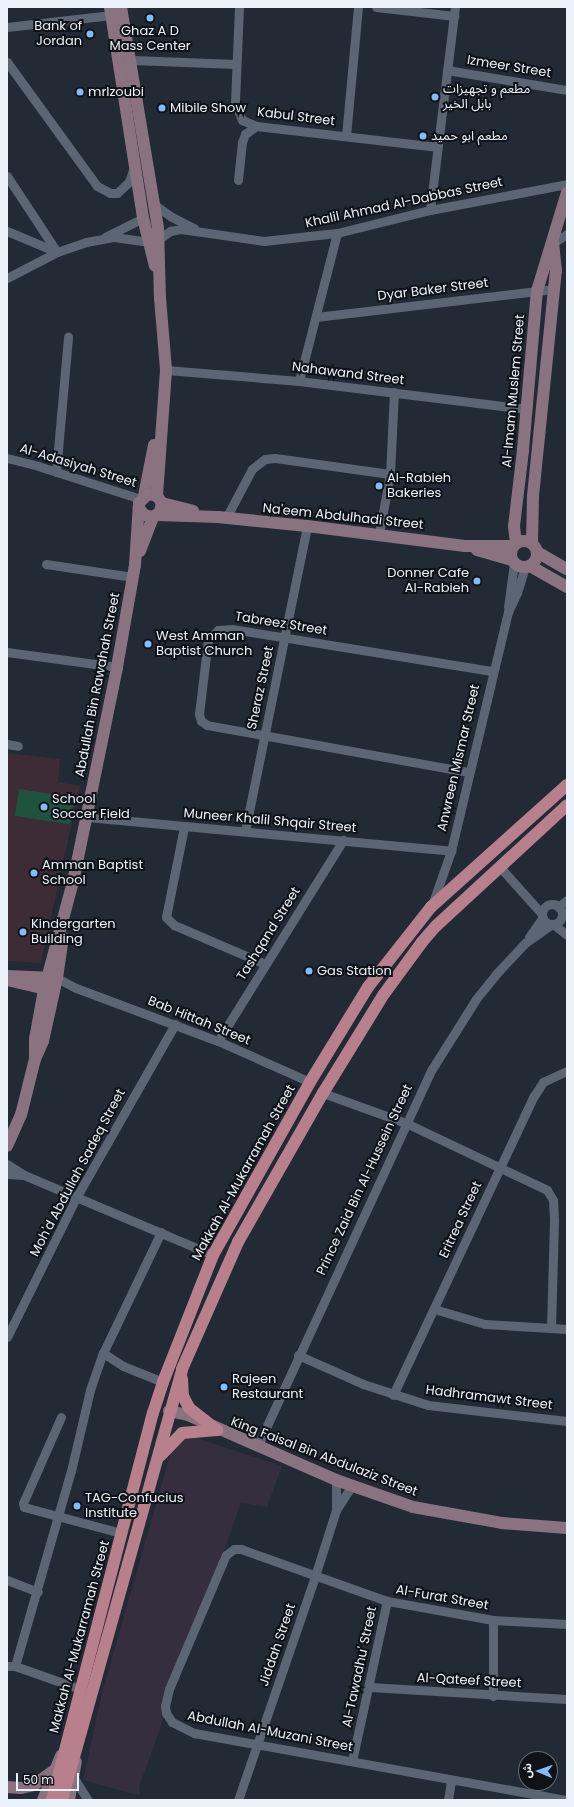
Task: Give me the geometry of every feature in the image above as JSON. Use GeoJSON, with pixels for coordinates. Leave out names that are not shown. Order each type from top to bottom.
{"type":"FeatureCollection","features":[{"type":"Feature","properties":{"kind":"main road","name":"Makkah Al-Mukarramah Street"},"geometry":{"type":"LineString","coordinates":[[62,1800],[80,1689],[153,1413],[163,1382],[213,1255],[310,1082],[368,987],[431,908],[567,785]]}},
{"type":"Feature","properties":{"kind":"main road","name":"Makkah Al-Mukarramah Street"},"geometry":{"type":"LineString","coordinates":[[52,1800],[71,1748],[158,1458],[169,1411],[182,1369],[238,1242],[323,1094],[384,994],[422,942],[436,926],[499,866],[567,805]]}},
{"type":"Feature","properties":{"kind":"main road"},"geometry":{"type":"LineString","coordinates":[[182,1369],[186,1402],[194,1414],[217,1430]]}},
{"type":"Feature","properties":{"kind":"main road"},"geometry":{"type":"LineString","coordinates":[[153,1413],[169,1411]]}},
{"type":"Feature","properties":{"kind":"main road"},"geometry":{"type":"LineString","coordinates":[[158,1458],[182,1433],[217,1430]]}},
{"type":"Feature","properties":{"kind":"street","name":"Abdullah Bin Rawahah Street"},"geometry":{"type":"LineString","coordinates":[[121,7],[132,60],[155,205],[153,241],[159,278],[166,370],[161,421],[159,500],[155,516],[135,565]]}},
{"type":"Feature","properties":{"kind":"street","name":"Kabul Street"},"geometry":{"type":"LineString","coordinates":[[239,7],[236,64],[236,109],[242,120],[256,126],[438,147]]}},
{"type":"Feature","properties":{"kind":"street"},"geometry":{"type":"LineString","coordinates":[[346,136],[358,7]]}},
{"type":"Feature","properties":{"kind":"street"},"geometry":{"type":"LineString","coordinates":[[376,7],[454,11],[430,210]]}},
{"type":"Feature","properties":{"kind":"street","name":"Abdullah Bin Rawahah Street"},"geometry":{"type":"LineString","coordinates":[[110,11],[143,218],[153,241]]}},
{"type":"Feature","properties":{"kind":"street"},"geometry":{"type":"LineString","coordinates":[[7,27],[110,11]]}},
{"type":"Feature","properties":{"kind":"street"},"geometry":{"type":"LineString","coordinates":[[132,60],[236,64]]}},
{"type":"Feature","properties":{"kind":"street"},"geometry":{"type":"LineString","coordinates":[[7,62],[91,179],[103,190],[117,193],[124,189],[132,176],[135,162]]}},
{"type":"Feature","properties":{"kind":"street","name":"Izmeer Street"},"geometry":{"type":"LineString","coordinates":[[447,70],[567,90]]}},
{"type":"Feature","properties":{"kind":"street"},"geometry":{"type":"LineString","coordinates":[[238,180],[242,142],[248,131],[256,126]]}},
{"type":"Feature","properties":{"kind":"street"},"geometry":{"type":"LineString","coordinates":[[7,176],[57,252]]}},
{"type":"Feature","properties":{"kind":"street","name":"Khalil Ahmad Al-Dabbas Street"},"geometry":{"type":"LineString","coordinates":[[153,241],[170,231],[199,230],[264,241],[337,233],[430,210],[567,184]]}},
{"type":"Feature","properties":{"kind":"street","name":"Al-Imam Muslem Street"},"geometry":{"type":"LineString","coordinates":[[520,564],[514,544],[514,526],[527,409],[537,291],[553,243],[567,192]]}},
{"type":"Feature","properties":{"kind":"street","name":"Khalil Ahmad Al-Dabbas Street"},"geometry":{"type":"LineString","coordinates":[[155,205],[170,216],[199,230]]}},
{"type":"Feature","properties":{"kind":"street"},"geometry":{"type":"LineString","coordinates":[[7,278],[57,252],[102,238],[143,218]]}},
{"type":"Feature","properties":{"kind":"street"},"geometry":{"type":"LineString","coordinates":[[7,231],[57,252]]}},
{"type":"Feature","properties":{"kind":"street"},"geometry":{"type":"LineString","coordinates":[[299,381],[337,233]]}},
{"type":"Feature","properties":{"kind":"street"},"geometry":{"type":"LineString","coordinates":[[553,243],[567,234]]}},
{"type":"Feature","properties":{"kind":"street"},"geometry":{"type":"LineString","coordinates":[[102,238],[126,238],[153,241]]}},
{"type":"Feature","properties":{"kind":"street","name":"Al-Imam Muslem Street"},"geometry":{"type":"LineString","coordinates":[[534,547],[532,502],[556,271],[553,243]]}},
{"type":"Feature","properties":{"kind":"street","name":"Dyar Baker Street"},"geometry":{"type":"LineString","coordinates":[[316,317],[554,289]]}},
{"type":"Feature","properties":{"kind":"street"},"geometry":{"type":"LineString","coordinates":[[56,472],[68,337]]}},
{"type":"Feature","properties":{"kind":"street","name":"Nahawand Street"},"geometry":{"type":"LineString","coordinates":[[166,370],[299,381],[527,409]]}},
{"type":"Feature","properties":{"kind":"street"},"geometry":{"type":"LineString","coordinates":[[379,534],[390,474],[394,392]]}},
{"type":"Feature","properties":{"kind":"street","name":"Abdullah Bin Rawahah Street"},"geometry":{"type":"LineString","coordinates":[[8,1142],[25,1104],[35,1059],[35,1039],[50,984],[87,817],[117,667],[133,577],[142,501],[161,421]]}},
{"type":"Feature","properties":{"kind":"street","name":"Al-Adasiyah Street"},"geometry":{"type":"LineString","coordinates":[[7,458],[56,472],[142,501]]}},
{"type":"Feature","properties":{"kind":"street"},"geometry":{"type":"LineString","coordinates":[[222,518],[252,469],[265,459],[275,458],[390,474]]}},
{"type":"Feature","properties":{"kind":"street","name":"Na'eem Abdulhadi Street"},"geometry":{"type":"LineString","coordinates":[[142,501],[159,500],[222,518]]}},
{"type":"Feature","properties":{"kind":"street"},"geometry":{"type":"LineString","coordinates":[[142,501],[144,515],[155,516]]}},
{"type":"Feature","properties":{"kind":"street","name":"Na'eem Abdulhadi Street"},"geometry":{"type":"LineString","coordinates":[[155,516],[222,518],[307,526],[465,546],[520,564],[567,587]]}},
{"type":"Feature","properties":{"kind":"street","name":"Sheraz Street"},"geometry":{"type":"LineString","coordinates":[[245,831],[307,526]]}},
{"type":"Feature","properties":{"kind":"street","name":"Na'eem Abdulhadi Street"},"geometry":{"type":"LineString","coordinates":[[465,546],[514,544],[524,540],[534,547]]}},
{"type":"Feature","properties":{"kind":"street"},"geometry":{"type":"LineString","coordinates":[[520,564],[536,560],[534,547]]}},
{"type":"Feature","properties":{"kind":"street"},"geometry":{"type":"LineString","coordinates":[[534,547],[567,569]]}},
{"type":"Feature","properties":{"kind":"street"},"geometry":{"type":"LineString","coordinates":[[46,564],[133,577]]}},
{"type":"Feature","properties":{"kind":"street","name":"Anwreen Mismar Street"},"geometry":{"type":"LineString","coordinates":[[431,908],[451,851],[492,671],[520,564]]}},
{"type":"Feature","properties":{"kind":"street","name":"Tabreez Street"},"geometry":{"type":"LineString","coordinates":[[468,772],[211,727],[201,721],[198,714],[208,640],[218,630],[232,629],[492,671]]}},
{"type":"Feature","properties":{"kind":"street"},"geometry":{"type":"LineString","coordinates":[[7,652],[117,667]]}},
{"type":"Feature","properties":{"kind":"street"},"geometry":{"type":"LineString","coordinates":[[7,744],[18,746]]}},
{"type":"Feature","properties":{"kind":"street","name":"Muneer Khalil Shqair Street"},"geometry":{"type":"LineString","coordinates":[[87,817],[451,851]]}},
{"type":"Feature","properties":{"kind":"street"},"geometry":{"type":"LineString","coordinates":[[184,827],[166,917],[174,925],[265,964]]}},
{"type":"Feature","properties":{"kind":"street","name":"Tashqand Street"},"geometry":{"type":"LineString","coordinates":[[218,1042],[343,840]]}},
{"type":"Feature","properties":{"kind":"street"},"geometry":{"type":"LineString","coordinates":[[499,866],[525,892],[542,916],[567,928]]}},
{"type":"Feature","properties":{"kind":"street"},"geometry":{"type":"LineString","coordinates":[[525,892],[549,905],[558,907],[562,912],[555,922]]}},
{"type":"Feature","properties":{"kind":"street"},"geometry":{"type":"LineString","coordinates":[[558,907],[567,900]]}},
{"type":"Feature","properties":{"kind":"street","name":"Prince Zaid Bin Al-Hussein Street"},"geometry":{"type":"LineString","coordinates":[[258,1445],[298,1355],[422,1088],[453,1034],[496,974],[525,943],[549,905]]}},
{"type":"Feature","properties":{"kind":"street"},"geometry":{"type":"LineString","coordinates":[[555,922],[567,935]]}},
{"type":"Feature","properties":{"kind":"street","name":"Prince Zaid Bin Al-Hussein Street"},"geometry":{"type":"LineString","coordinates":[[525,943],[555,922]]}},
{"type":"Feature","properties":{"kind":"street"},"geometry":{"type":"LineString","coordinates":[[7,976],[50,984]]}},
{"type":"Feature","properties":{"kind":"street"},"geometry":{"type":"LineString","coordinates":[[7,980],[50,984]]}},
{"type":"Feature","properties":{"kind":"street","name":"Bab Hittah Street"},"geometry":{"type":"LineString","coordinates":[[50,984],[76,988],[175,1024],[310,1082]]}},
{"type":"Feature","properties":{"kind":"street","name":"Moh'd Abdullah Sadeq Street"},"geometry":{"type":"LineString","coordinates":[[7,1337],[77,1196],[175,1024]]}},
{"type":"Feature","properties":{"kind":"street","name":"Eritrea Street"},"geometry":{"type":"LineString","coordinates":[[393,1395],[538,1088],[551,1077],[567,1071]]}},
{"type":"Feature","properties":{"kind":"street"},"geometry":{"type":"LineString","coordinates":[[323,1094],[406,1124],[541,1186],[551,1194],[554,1221],[551,1328]]}},
{"type":"Feature","properties":{"kind":"street"},"geometry":{"type":"LineString","coordinates":[[7,1164],[24,1175],[77,1196],[213,1255]]}},
{"type":"Feature","properties":{"kind":"street"},"geometry":{"type":"LineString","coordinates":[[7,1174],[24,1175]]}},
{"type":"Feature","properties":{"kind":"street"},"geometry":{"type":"LineString","coordinates":[[80,1689],[11,1666],[38,1592],[90,1390],[103,1352],[161,1232]]}},
{"type":"Feature","properties":{"kind":"street"},"geometry":{"type":"LineString","coordinates":[[434,1309],[485,1324],[567,1329]]}},
{"type":"Feature","properties":{"kind":"street"},"geometry":{"type":"LineString","coordinates":[[103,1352],[123,1366],[163,1382]]}},
{"type":"Feature","properties":{"kind":"street","name":"Hadhramawt Street"},"geometry":{"type":"LineString","coordinates":[[298,1355],[393,1395],[454,1410],[567,1421]]}},
{"type":"Feature","properties":{"kind":"street","name":"King Faisal Bin Abdulaziz Street"},"geometry":{"type":"LineString","coordinates":[[169,1411],[188,1415],[217,1430],[258,1445],[336,1480],[413,1508],[439,1514],[502,1523],[567,1528]]}},
{"type":"Feature","properties":{"kind":"street"},"geometry":{"type":"LineString","coordinates":[[61,1417],[23,1503],[26,1509],[121,1533]]}},
{"type":"Feature","properties":{"kind":"street","name":"Jiddah Street"},"geometry":{"type":"LineString","coordinates":[[336,1480],[336,1510]]}},
{"type":"Feature","properties":{"kind":"street","name":"Jiddah Street"},"geometry":{"type":"LineString","coordinates":[[238,1800],[259,1744],[336,1510],[352,1485]]}},
{"type":"Feature","properties":{"kind":"street","name":"Abdullah Al-Muzani Street"},"geometry":{"type":"LineString","coordinates":[[315,1576],[241,1549],[231,1550],[222,1564],[169,1688],[166,1713],[178,1727],[194,1733],[567,1800]]}},
{"type":"Feature","properties":{"kind":"street","name":"Al-Furat Street"},"geometry":{"type":"LineString","coordinates":[[315,1576],[387,1601],[493,1620],[567,1624]]}},
{"type":"Feature","properties":{"kind":"street"},"geometry":{"type":"LineString","coordinates":[[7,1580],[38,1592]]}},
{"type":"Feature","properties":{"kind":"street","name":"Al-Tawadhu' Street"},"geometry":{"type":"LineString","coordinates":[[352,1761],[370,1687],[387,1601]]}},
{"type":"Feature","properties":{"kind":"street"},"geometry":{"type":"LineString","coordinates":[[493,1620],[493,1696]]}},
{"type":"Feature","properties":{"kind":"street","name":"Al-Qateef Street"},"geometry":{"type":"LineString","coordinates":[[370,1687],[493,1696],[567,1699]]}},
{"type":"Feature","properties":{"kind":"street","name":"Makkah Al-Mukarramah Street"},"geometry":{"type":"LineString","coordinates":[[43,1800],[54,1771],[71,1748]]}},
{"type":"Feature","properties":{"kind":"street","name":"Makkah Al-Mukarramah Street"},"geometry":{"type":"LineString","coordinates":[[69,1800],[74,1778],[71,1748]]}},
{"type":"Feature","properties":{"kind":"street"},"geometry":{"type":"LineString","coordinates":[[7,1787],[21,1788],[34,1785],[54,1771]]}},
{"type":"Feature","properties":{"kind":"street"},"geometry":{"type":"LineString","coordinates":[[74,1778],[88,1800]]}},
{"type":"Feature","properties":{"kind":"street"},"geometry":{"type":"LineString","coordinates":[[448,1800],[451,1780]]}},
{"type":"Feature","properties":{"kind":"street","name":"Jiddah Street"},"geometry":{"type":"LineString","coordinates":[[243,1787],[243,1800]]}},
{"type":"Feature","properties":{"kind":"shaded area","name":"Amman Baptist School"},"geometry":{"type":"Polygon","coordinates":[[[7,753],[60,759],[58,782],[80,786],[41,963],[7,961],[7,753]]]}},
{"type":"Feature","properties":{"kind":"shaded area"},"geometry":{"type":"Polygon","coordinates":[[[188,1435],[282,1466],[267,1507],[241,1503],[139,1787],[140,1796],[83,1780],[102,1693],[173,1445],[188,1435]]]}},
{"type":"Feature","properties":{"kind":"green space","name":"School Soccer Field"},"geometry":{"type":"Polygon","coordinates":[[[19,789],[74,798],[70,824],[15,816],[19,789]]]}},
{"type":"Feature","properties":{"kind":"place","name":"Ghaz A D Mass Center"},"geometry":{"type":"Point","coordinates":[150,18]}},
{"type":"Feature","properties":{"kind":"place","name":"Bank of Jordan"},"geometry":{"type":"Point","coordinates":[90,34]}},
{"type":"Feature","properties":{"kind":"place","name":"mrlzoubi"},"geometry":{"type":"Point","coordinates":[80,92]}},
{"type":"Feature","properties":{"kind":"place","name":"مطعم و تجهيزات بابل الخير"},"geometry":{"type":"Point","coordinates":[435,97]}},
{"type":"Feature","properties":{"kind":"place","name":"Mibile Show"},"geometry":{"type":"Point","coordinates":[162,108]}},
{"type":"Feature","properties":{"kind":"place","name":"مطعم ابو حميد"},"geometry":{"type":"Point","coordinates":[423,136]}},
{"type":"Feature","properties":{"kind":"place","name":"Al-Rabieh Bakeries"},"geometry":{"type":"Point","coordinates":[379,486]}},
{"type":"Feature","properties":{"kind":"place","name":"Donner Cafe Al-Rabieh"},"geometry":{"type":"Point","coordinates":[477,581]}},
{"type":"Feature","properties":{"kind":"place","name":"West Amman Baptist Church"},"geometry":{"type":"Point","coordinates":[148,644]}},
{"type":"Feature","properties":{"kind":"place","name":"School Soccer Field"},"geometry":{"type":"Point","coordinates":[44,807]}},
{"type":"Feature","properties":{"kind":"place","name":"Amman Baptist School"},"geometry":{"type":"Point","coordinates":[34,873]}},
{"type":"Feature","properties":{"kind":"place","name":"Kindergarten Building"},"geometry":{"type":"Point","coordinates":[23,932]}},
{"type":"Feature","properties":{"kind":"place","name":"Gas Station"},"geometry":{"type":"Point","coordinates":[309,971]}},
{"type":"Feature","properties":{"kind":"place","name":"Rajeen Restaurant"},"geometry":{"type":"Point","coordinates":[224,1387]}},
{"type":"Feature","properties":{"kind":"place","name":"TAG-Confucius Institute"},"geometry":{"type":"Point","coordinates":[77,1506]}}]}
